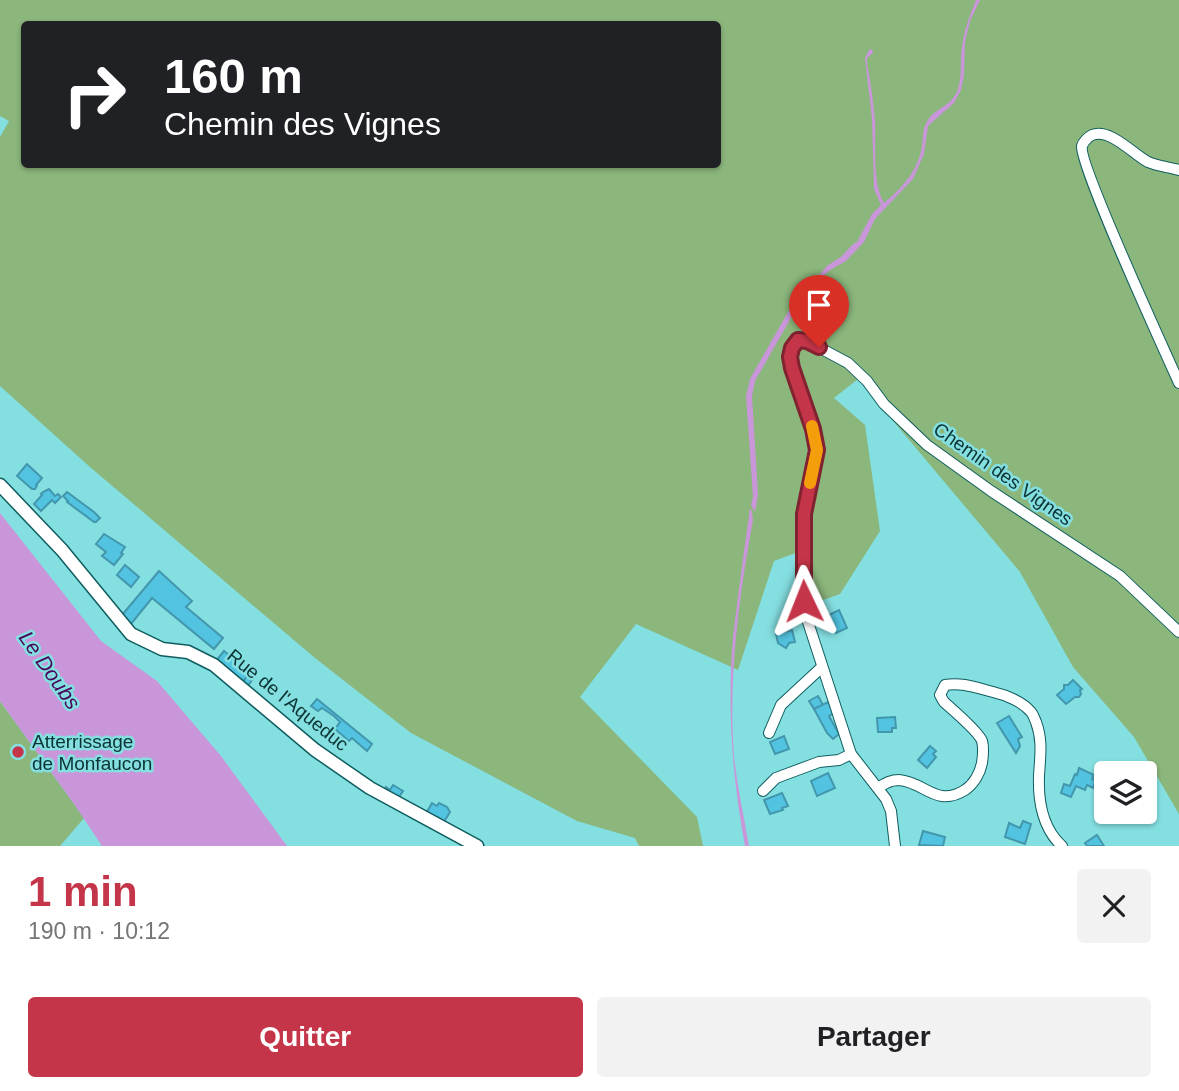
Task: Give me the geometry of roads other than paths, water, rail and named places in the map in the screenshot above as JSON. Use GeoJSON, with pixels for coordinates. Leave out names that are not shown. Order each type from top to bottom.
{"type":"FeatureCollection","features":[{"type":"Feature","properties":{"kind":"street"},"geometry":{"type":"LineString","coordinates":[[1179,170],[1149,163],[1109,136],[1101,134],[1085,140],[1081,147],[1082,157],[1099,199],[1179,383]]}},
{"type":"Feature","properties":{"kind":"street","name":"Chemin des Vignes"},"geometry":{"type":"LineString","coordinates":[[895,846],[891,811],[879,787],[851,754],[807,619],[804,601],[804,514],[817,450],[790,357],[798,340],[807,341],[848,363],[867,381],[884,404],[927,445],[990,491],[1120,576],[1179,632]]}},
{"type":"Feature","properties":{"kind":"street","name":"Rue de l'Aqueduc"},"geometry":{"type":"LineString","coordinates":[[0,485],[62,550],[131,634],[162,649],[188,652],[214,665],[315,750],[370,788],[477,846]]}},
{"type":"Feature","properties":{"kind":"street"},"geometry":{"type":"LineString","coordinates":[[769,733],[781,705],[822,667]]}},
{"type":"Feature","properties":{"kind":"street"},"geometry":{"type":"LineString","coordinates":[[879,787],[891,780],[902,780],[936,796],[946,797],[959,794],[972,786],[981,769],[982,738],[940,695],[945,685],[957,683],[1009,696],[1032,713],[1039,731],[1042,750],[1039,778],[1041,809],[1046,826],[1062,846]]}},
{"type":"Feature","properties":{"kind":"street"},"geometry":{"type":"LineString","coordinates":[[763,791],[776,778],[819,762],[839,760],[851,754]]}},
{"type":"Feature","properties":{"kind":"water"},"geometry":{"type":"Polygon","coordinates":[[[976,0],[980,0],[970,21],[965,42],[961,90],[954,103],[928,126],[924,154],[913,179],[875,219],[864,242],[846,261],[823,276],[800,302],[755,381],[752,396],[758,495],[755,512],[751,505],[753,497],[746,396],[750,379],[792,305],[828,265],[857,242],[872,214],[881,205],[874,189],[872,119],[865,58],[872,49],[873,53],[867,58],[867,64],[875,120],[876,174],[884,203],[902,186],[916,166],[928,120],[950,102],[957,92],[964,35],[976,0]]]}},
{"type":"Feature","properties":{"kind":"water"},"geometry":{"type":"Polygon","coordinates":[[[750,508],[753,520],[739,608],[732,697],[734,756],[749,846],[745,846],[734,768],[731,689],[733,637],[750,508]]]}},
{"type":"Feature","properties":{"kind":"water","name":"Le Doubs"},"geometry":{"type":"Polygon","coordinates":[[[0,513],[101,641],[157,681],[221,756],[287,846],[102,846],[0,701],[0,513]]]}},
{"type":"Feature","properties":{"kind":"place","name":"Atterrissage de Monfaucon"},"geometry":{"type":"Point","coordinates":[18,752]}}]}
